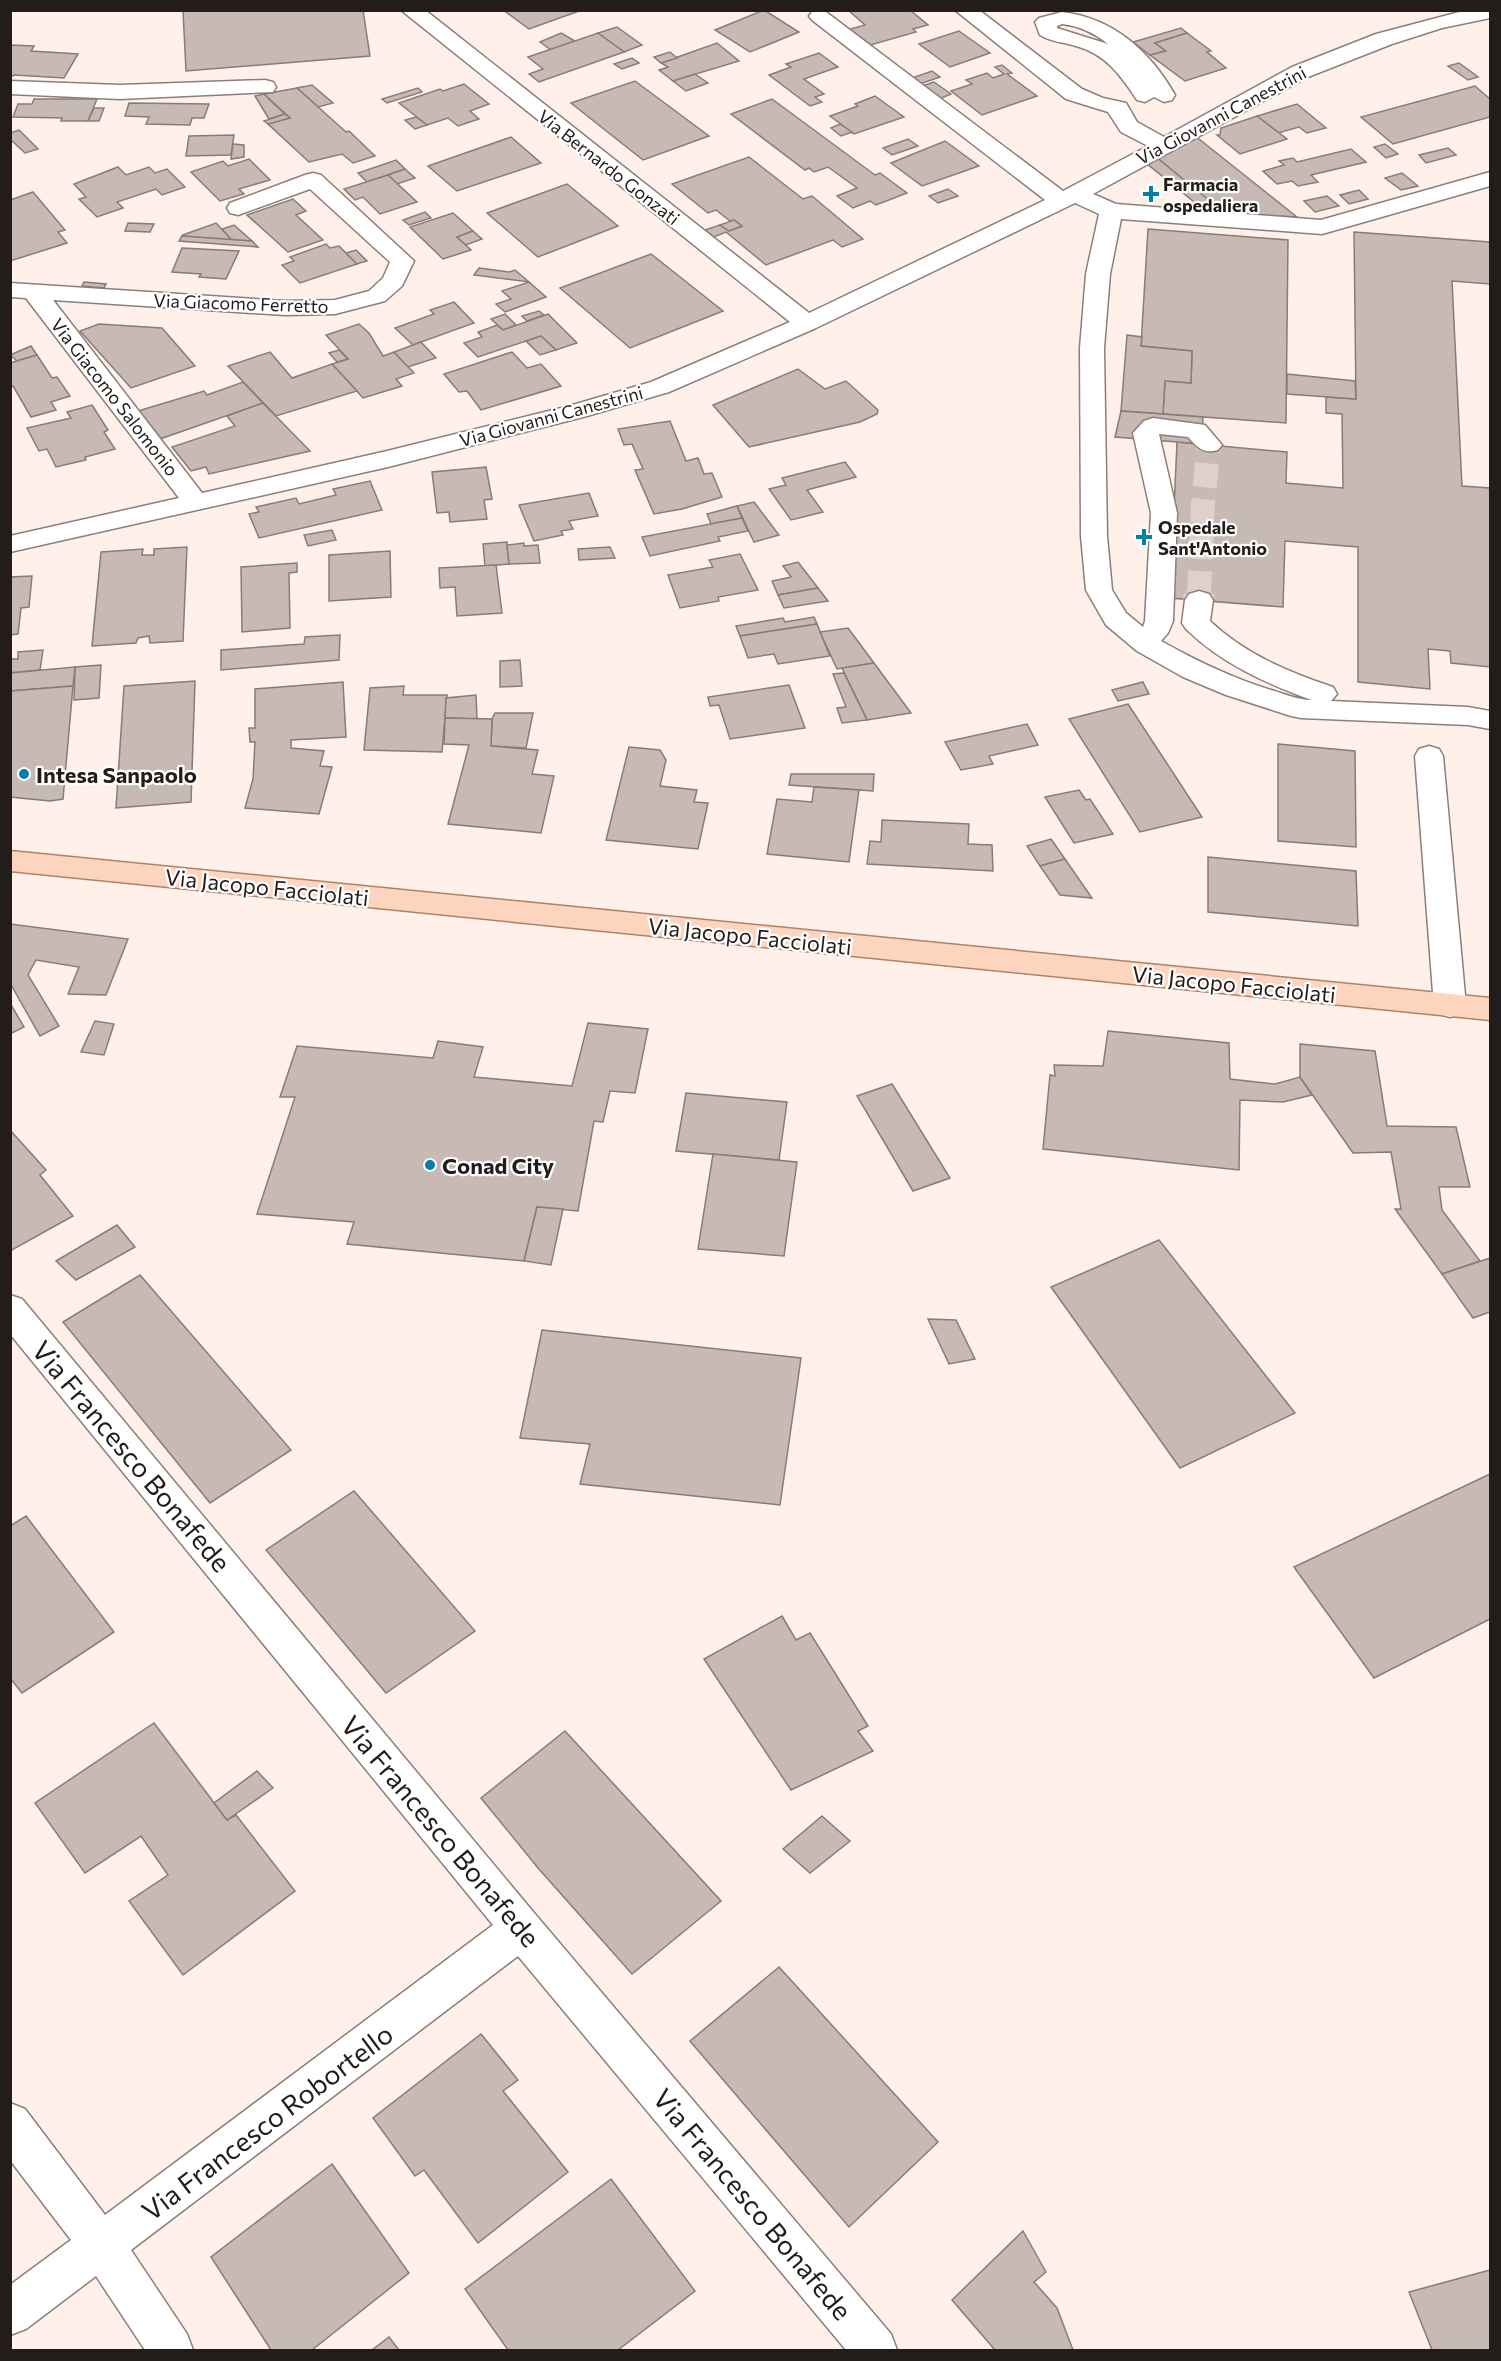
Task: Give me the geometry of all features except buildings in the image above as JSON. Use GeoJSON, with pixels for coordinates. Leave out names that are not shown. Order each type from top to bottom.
{"type":"FeatureCollection","features":[{"type":"Feature","properties":{"kind":"main road","name":"Via Jacopo Facciolati"},"geometry":{"type":"LineString","coordinates":[[10,861],[1491,1010]]}},
{"type":"Feature","properties":{"kind":"street","name":"Via Bernardo Gonzati"},"geometry":{"type":"LineString","coordinates":[[411,10],[807,323]]}},
{"type":"Feature","properties":{"kind":"street"},"geometry":{"type":"LineString","coordinates":[[964,10],[1074,94],[1096,103],[1118,108]]}},
{"type":"Feature","properties":{"kind":"street","name":"Via Giovanni Canestrini"},"geometry":{"type":"LineString","coordinates":[[10,544],[411,453],[578,411],[660,387],[807,323],[1068,197],[1216,115],[1300,72],[1384,39],[1491,12]]}},
{"type":"Feature","properties":{"kind":"street"},"geometry":{"type":"LineString","coordinates":[[1171,99],[1138,59],[1103,31],[1071,14],[1046,22],[1047,31],[1054,35],[1083,41],[1108,54],[1171,99],[1216,115]]}},
{"type":"Feature","properties":{"kind":"street"},"geometry":{"type":"LineString","coordinates":[[819,16],[1068,197],[1111,211],[1322,227],[1491,178]]}},
{"type":"Feature","properties":{"kind":"street"},"geometry":{"type":"LineString","coordinates":[[10,87],[120,92],[266,87]]}},
{"type":"Feature","properties":{"kind":"street"},"geometry":{"type":"LineString","coordinates":[[1118,108],[1125,101],[1171,99]]}},
{"type":"Feature","properties":{"kind":"street"},"geometry":{"type":"LineString","coordinates":[[1118,108],[1124,123],[1165,145]]}},
{"type":"Feature","properties":{"kind":"street","name":"Via Giacomo Ferretto"},"geometry":{"type":"LineString","coordinates":[[22,291],[285,308],[335,307],[378,296],[394,281],[402,261],[313,180],[238,208]]}},
{"type":"Feature","properties":{"kind":"street"},"geometry":{"type":"LineString","coordinates":[[1111,211],[1098,274],[1092,348],[1094,536],[1099,590],[1116,619],[1141,640],[1193,671],[1236,689],[1301,709],[1468,716],[1491,720]]}},
{"type":"Feature","properties":{"kind":"street","name":"Via Giacomo Salomonio"},"geometry":{"type":"LineString","coordinates":[[22,291],[196,502]]}},
{"type":"Feature","properties":{"kind":"street"},"geometry":{"type":"LineString","coordinates":[[1141,640],[1154,633],[1159,621],[1164,513],[1146,433],[1153,426],[1196,430],[1209,444]]}},
{"type":"Feature","properties":{"kind":"street"},"geometry":{"type":"LineString","coordinates":[[1199,600],[1196,623],[1212,640],[1287,681],[1382,712]]}},
{"type":"Feature","properties":{"kind":"street"},"geometry":{"type":"LineString","coordinates":[[1429,756],[1450,1006]]}},
{"type":"Feature","properties":{"kind":"street","name":"Via Francesco Bonafede"},"geometry":{"type":"LineString","coordinates":[[10,1309],[521,1928],[875,2350]]}},
{"type":"Feature","properties":{"kind":"street","name":"Via Francesco Robortello"},"geometry":{"type":"LineString","coordinates":[[10,2313],[483,1959],[521,1928]]}},
{"type":"Feature","properties":{"kind":"street"},"geometry":{"type":"LineString","coordinates":[[10,2124],[102,2246],[171,2350]]}},
{"type":"Feature","properties":{"kind":"tunnel"},"geometry":{"type":"LineString","coordinates":[[1199,595],[1203,503],[1209,445]]}},
{"type":"Feature","properties":{"kind":"tunnel"},"geometry":{"type":"LineString","coordinates":[[1199,595],[1199,600]]}},
{"type":"Feature","properties":{"kind":"place","name":"Farmacia ospedaliera"},"geometry":{"type":"Point","coordinates":[1151,194]}},
{"type":"Feature","properties":{"kind":"place","name":"Ospedale Sant'Antonio"},"geometry":{"type":"Point","coordinates":[1144,537]}},
{"type":"Feature","properties":{"kind":"place","name":"Intesa Sanpaolo"},"geometry":{"type":"Point","coordinates":[24,774]}},
{"type":"Feature","properties":{"kind":"place","name":"Conad City"},"geometry":{"type":"Point","coordinates":[430,1165]}}]}
